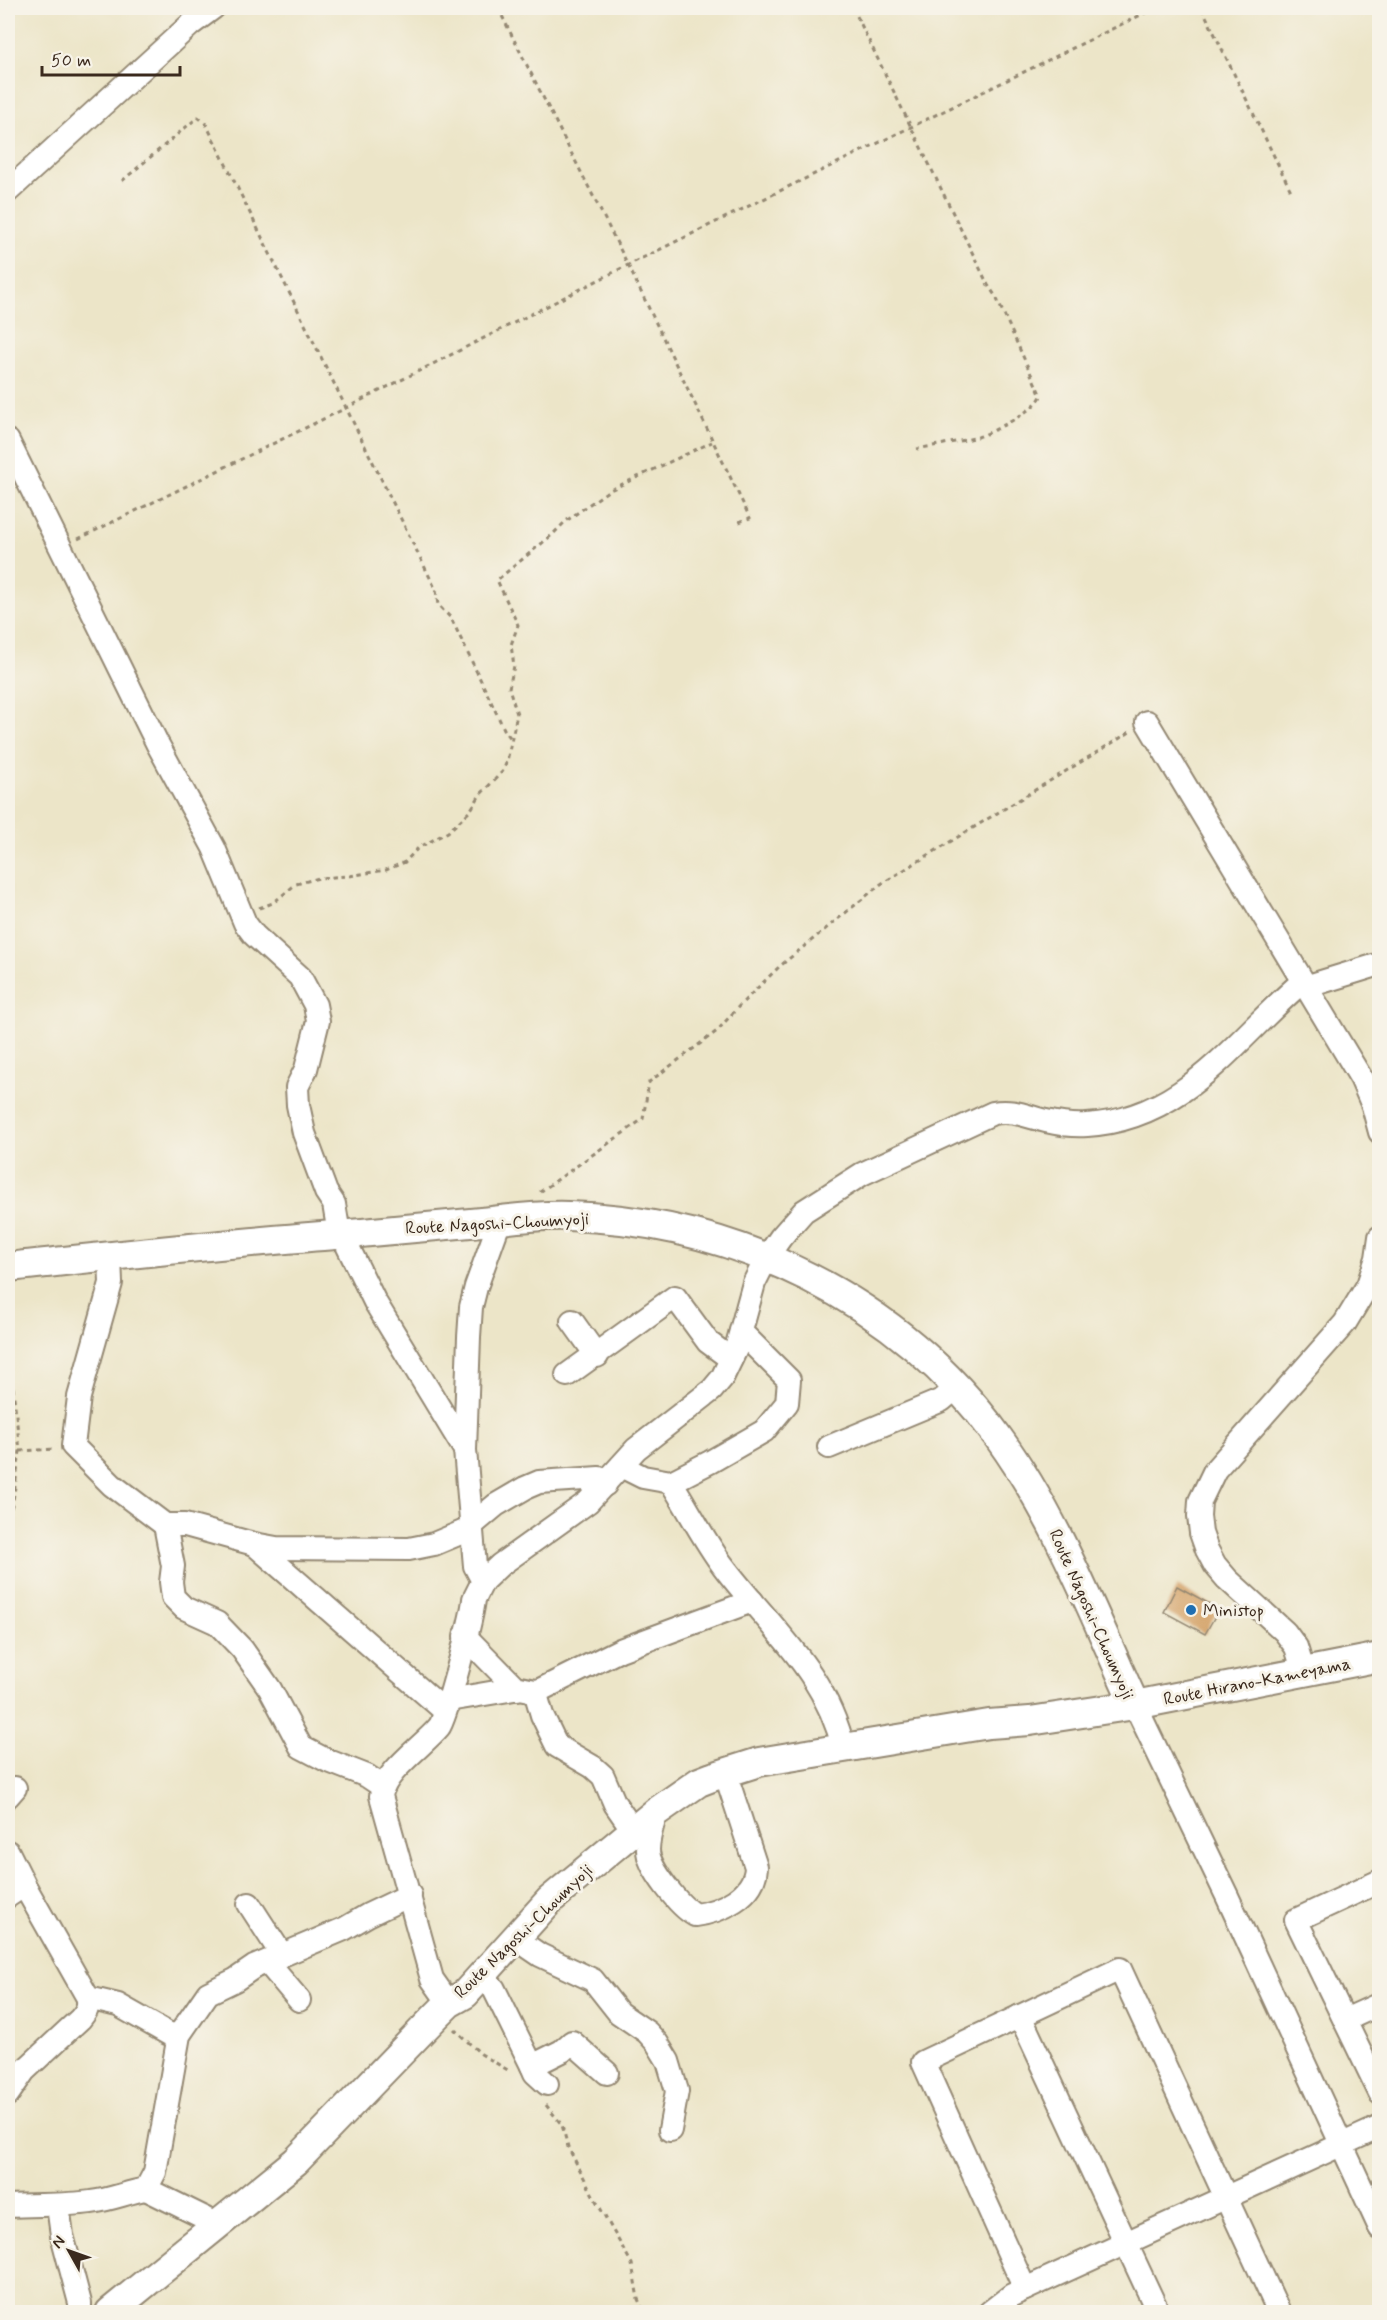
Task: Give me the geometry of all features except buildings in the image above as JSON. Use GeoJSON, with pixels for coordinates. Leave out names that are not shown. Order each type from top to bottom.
{"type":"FeatureCollection","features":[{"type":"Feature","properties":{"kind":"main road","name":"Route Nagoshi-Choumyoji"},"geometry":{"type":"LineString","coordinates":[[8,1267],[563,1215],[639,1221],[692,1233],[767,1257],[835,1290],[912,1345],[956,1388],[998,1437],[1040,1500],[1135,1705],[1030,1721],[989,1724],[844,1750],[759,1762],[699,1782],[633,1830],[550,1900],[465,1994],[443,2009],[296,2161],[110,2313]]}},
{"type":"Feature","properties":{"kind":"main road","name":"Route Hirano-Kameyama"},"geometry":{"type":"LineString","coordinates":[[1135,1705],[1380,1658]]}},
{"type":"Feature","properties":{"kind":"street"},"geometry":{"type":"LineString","coordinates":[[8,191],[190,25],[213,8]]}},
{"type":"Feature","properties":{"kind":"street"},"geometry":{"type":"LineString","coordinates":[[8,441],[152,732],[214,848],[240,913],[254,935],[300,976],[315,1005],[318,1021],[306,1069],[297,1087],[304,1133],[326,1192],[334,1204],[343,1234],[375,1302],[465,1449]]}},
{"type":"Feature","properties":{"kind":"street"},"geometry":{"type":"LineString","coordinates":[[1147,722],[1361,1078],[1373,1106],[1380,1132]]}},
{"type":"Feature","properties":{"kind":"street"},"geometry":{"type":"LineString","coordinates":[[443,2009],[432,1979],[383,1804],[382,1786],[440,1727],[474,1599],[483,1581],[500,1565],[588,1502],[636,1449],[712,1390],[722,1378],[731,1359],[754,1283],[767,1257],[791,1224],[816,1201],[880,1164],[980,1118],[1005,1110],[1046,1121],[1086,1125],[1112,1122],[1166,1102],[1188,1089],[1215,1067],[1280,1001],[1304,985],[1380,964]]}},
{"type":"Feature","properties":{"kind":"street"},"geometry":{"type":"LineString","coordinates":[[483,1581],[475,1566],[465,1449],[471,1307],[500,1220]]}},
{"type":"Feature","properties":{"kind":"street"},"geometry":{"type":"LineString","coordinates":[[1304,1673],[1296,1647],[1285,1632],[1227,1579],[1215,1565],[1201,1533],[1200,1501],[1215,1470],[1345,1323],[1368,1285],[1377,1258],[1380,1237]]}},
{"type":"Feature","properties":{"kind":"street"},"geometry":{"type":"LineString","coordinates":[[110,1256],[111,1283],[79,1397],[73,1446],[112,1485],[165,1525],[185,1526],[276,1548],[409,1549],[434,1544],[470,1527],[514,1493],[539,1482],[598,1478],[605,1485]]}},
{"type":"Feature","properties":{"kind":"street"},"geometry":{"type":"LineString","coordinates":[[567,1375],[597,1356],[675,1297],[708,1342],[731,1359]]}},
{"type":"Feature","properties":{"kind":"street"},"geometry":{"type":"LineString","coordinates":[[572,1322],[597,1356]]}},
{"type":"Feature","properties":{"kind":"street"},"geometry":{"type":"LineString","coordinates":[[621,1466],[643,1477],[671,1482],[764,1431],[787,1403],[789,1380],[741,1332]]}},
{"type":"Feature","properties":{"kind":"street"},"geometry":{"type":"LineString","coordinates":[[829,1448],[942,1400],[956,1388]]}},
{"type":"Feature","properties":{"kind":"street"},"geometry":{"type":"LineString","coordinates":[[671,1482],[723,1565],[819,1684],[840,1731],[844,1750]]}},
{"type":"Feature","properties":{"kind":"street"},"geometry":{"type":"LineString","coordinates":[[165,1525],[173,1566],[171,1582],[173,1597],[184,1608],[217,1623],[242,1649],[270,1689],[301,1747],[326,1760],[367,1776],[382,1786]]}},
{"type":"Feature","properties":{"kind":"street"},"geometry":{"type":"LineString","coordinates":[[255,1544],[447,1705]]}},
{"type":"Feature","properties":{"kind":"street"},"geometry":{"type":"LineString","coordinates":[[447,1705],[526,1690],[620,1650],[752,1601]]}},
{"type":"Feature","properties":{"kind":"street"},"geometry":{"type":"LineString","coordinates":[[465,1636],[526,1690],[542,1715],[557,1746],[593,1767],[603,1776],[615,1804],[633,1830]]}},
{"type":"Feature","properties":{"kind":"street"},"geometry":{"type":"LineString","coordinates":[[1135,1705],[1227,1896],[1340,2146],[1380,2228]]}},
{"type":"Feature","properties":{"kind":"street"},"geometry":{"type":"LineString","coordinates":[[656,1812],[649,1855],[660,1878],[685,1909],[695,1915],[713,1912],[731,1903],[753,1882],[756,1867],[725,1772]]}},
{"type":"Feature","properties":{"kind":"street"},"geometry":{"type":"LineString","coordinates":[[8,1852],[17,1893],[88,1998],[86,2012],[24,2071],[8,2094]]}},
{"type":"Feature","properties":{"kind":"street"},"geometry":{"type":"LineString","coordinates":[[1380,1881],[1296,1920],[1380,2093]]}},
{"type":"Feature","properties":{"kind":"street"},"geometry":{"type":"LineString","coordinates":[[146,2188],[155,2172],[178,2035],[208,1993],[274,1958],[344,1929],[410,1895]]}},
{"type":"Feature","properties":{"kind":"street"},"geometry":{"type":"LineString","coordinates":[[249,1904],[274,1958],[299,2000]]}},
{"type":"Feature","properties":{"kind":"street"},"geometry":{"type":"LineString","coordinates":[[515,1938],[540,1955],[593,1980],[619,2013],[647,2032],[657,2043],[668,2061],[677,2091],[670,2130]]}},
{"type":"Feature","properties":{"kind":"street"},"geometry":{"type":"LineString","coordinates":[[1025,2289],[922,2062],[1120,1969],[1279,2313]]}},
{"type":"Feature","properties":{"kind":"street"},"geometry":{"type":"LineString","coordinates":[[482,1975],[494,1989],[523,2070]]}},
{"type":"Feature","properties":{"kind":"street"},"geometry":{"type":"LineString","coordinates":[[88,1998],[118,2005],[169,2034],[178,2035]]}},
{"type":"Feature","properties":{"kind":"street"},"geometry":{"type":"LineString","coordinates":[[1345,2020],[1380,2004]]}},
{"type":"Feature","properties":{"kind":"street"},"geometry":{"type":"LineString","coordinates":[[1020,2016],[1158,2313]]}},
{"type":"Feature","properties":{"kind":"street"},"geometry":{"type":"LineString","coordinates":[[523,2070],[562,2051],[572,2042],[608,2073]]}},
{"type":"Feature","properties":{"kind":"street"},"geometry":{"type":"LineString","coordinates":[[523,2070],[535,2073],[543,2091]]}},
{"type":"Feature","properties":{"kind":"street"},"geometry":{"type":"LineString","coordinates":[[990,2313],[1012,2295],[1380,2127]]}},
{"type":"Feature","properties":{"kind":"street"},"geometry":{"type":"LineString","coordinates":[[8,2206],[46,2204],[58,2206],[94,2202],[146,2188],[217,2224]]}},
{"type":"Feature","properties":{"kind":"street"},"geometry":{"type":"LineString","coordinates":[[58,2206],[62,2235],[80,2302],[80,2313]]}},
{"type":"Feature","properties":{"kind":"path"},"geometry":{"type":"LineString","coordinates":[[498,8],[628,265],[750,518],[739,522]]}},
{"type":"Feature","properties":{"kind":"path"},"geometry":{"type":"LineString","coordinates":[[853,8],[910,128],[996,297],[1041,396],[1039,402],[1019,416],[980,436],[917,449]]}},
{"type":"Feature","properties":{"kind":"path"},"geometry":{"type":"LineString","coordinates":[[61,548],[346,408],[628,265],[1155,8]]}},
{"type":"Feature","properties":{"kind":"path"},"geometry":{"type":"LineString","coordinates":[[1202,8],[1292,191]]}},
{"type":"Feature","properties":{"kind":"path"},"geometry":{"type":"LineString","coordinates":[[122,181],[198,117],[207,123],[436,590],[438,605],[451,618],[504,729],[511,739]]}},
{"type":"Feature","properties":{"kind":"path"},"geometry":{"type":"LineString","coordinates":[[240,913],[273,903],[296,884],[319,878],[386,870],[405,862],[418,848],[448,832],[470,811],[480,795],[503,771],[517,714],[509,688],[514,666],[512,645],[518,625],[497,580],[566,521],[608,491],[712,442]]}},
{"type":"Feature","properties":{"kind":"path"},"geometry":{"type":"LineString","coordinates":[[536,1195],[643,1119],[649,1082],[717,1031],[780,966],[881,884],[1147,722]]}},
{"type":"Feature","properties":{"kind":"path"},"geometry":{"type":"LineString","coordinates":[[8,1343],[20,1451],[8,1520]]}},
{"type":"Feature","properties":{"kind":"path"},"geometry":{"type":"LineString","coordinates":[[20,1451],[40,1451],[73,1446]]}},
{"type":"Feature","properties":{"kind":"path"},"geometry":{"type":"LineString","coordinates":[[443,2009],[481,2054],[523,2070]]}},
{"type":"Feature","properties":{"kind":"path"},"geometry":{"type":"LineString","coordinates":[[543,2091],[562,2126],[573,2157],[632,2264],[638,2299],[644,2313]]}},
{"type":"Feature","properties":{"kind":"place","name":"Ministop"},"geometry":{"type":"Point","coordinates":[1191,1610]}}]}
